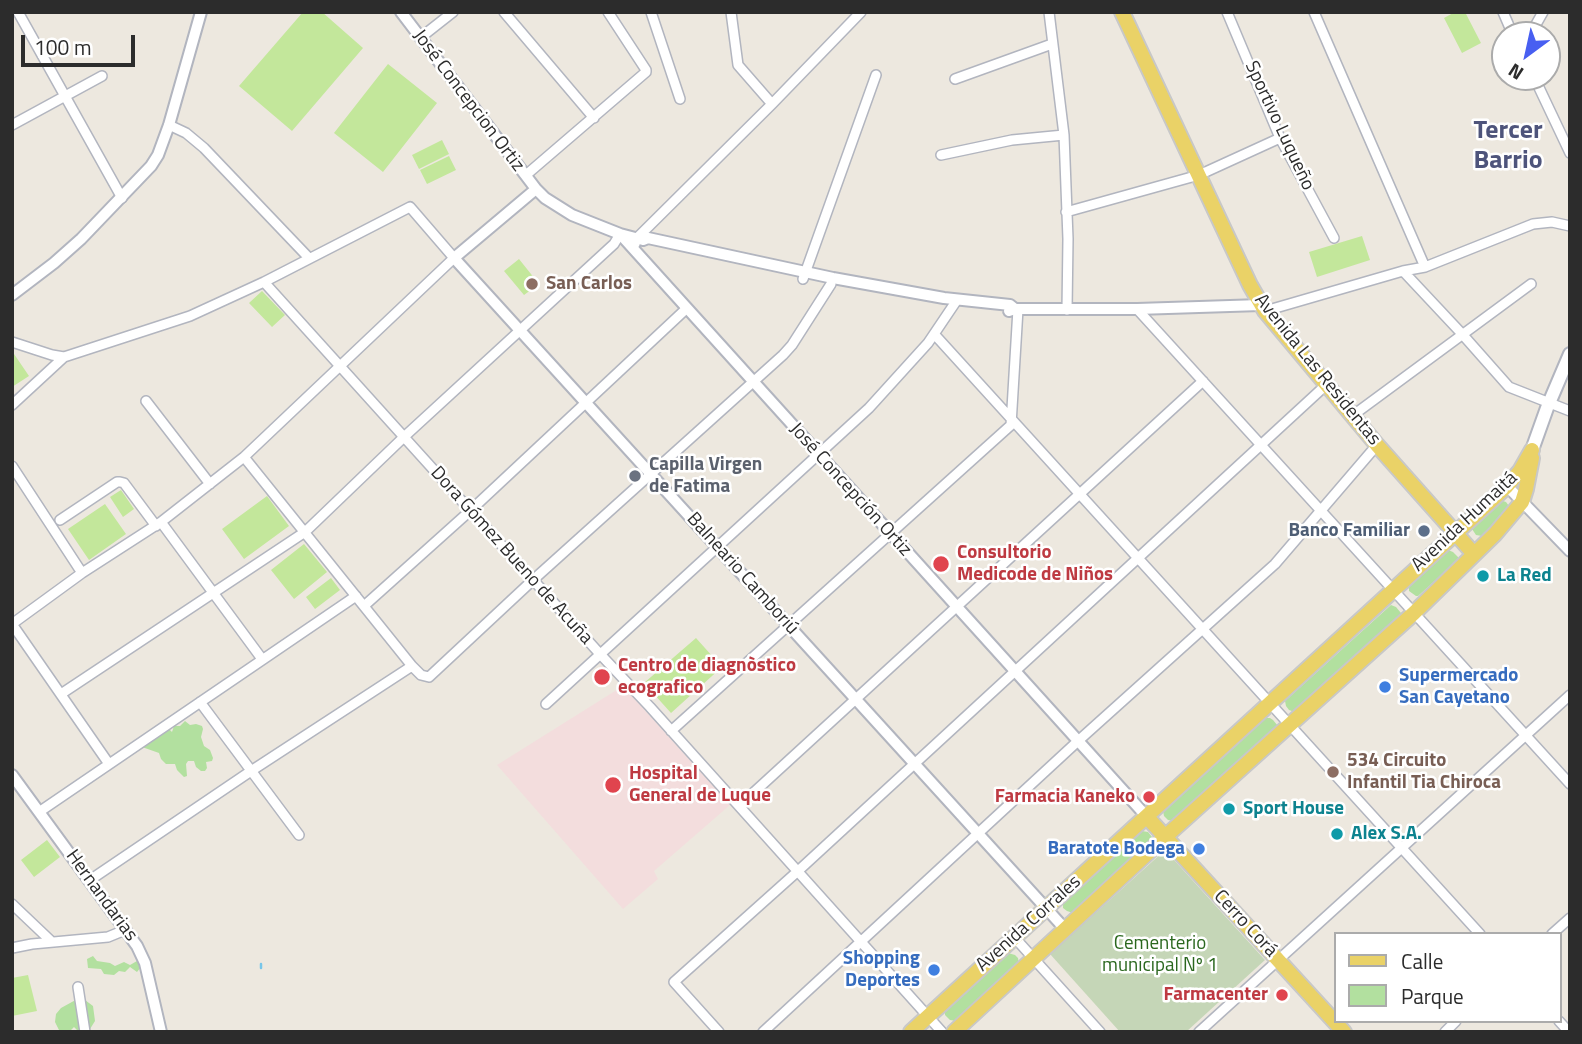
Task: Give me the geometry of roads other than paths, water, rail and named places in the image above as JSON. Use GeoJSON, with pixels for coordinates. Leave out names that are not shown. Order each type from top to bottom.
{"type":"FeatureCollection","features":[{"type":"Feature","properties":{"kind":"main road","name":"Avenida Las Residentas"},"geometry":{"type":"LineString","coordinates":[[1122,12],[1263,308],[1326,386],[1474,554]]}},
{"type":"Feature","properties":{"kind":"main road"},"geometry":{"type":"LineString","coordinates":[[1532,450],[1570,354]]}},
{"type":"Feature","properties":{"kind":"main road","name":"Avenida Humaitá"},"geometry":{"type":"LineString","coordinates":[[1147,817],[1507,486],[1520,471],[1532,450]]}},
{"type":"Feature","properties":{"kind":"main road","name":"Avenida Humaitá"},"geometry":{"type":"LineString","coordinates":[[1165,837],[1291,726],[1495,534],[1522,502],[1532,450]]}},
{"type":"Feature","properties":{"kind":"main road","name":"Cerro Corá"},"geometry":{"type":"LineString","coordinates":[[1147,817],[1334,1022]]}},
{"type":"Feature","properties":{"kind":"main road","name":"Avenida Corrales"},"geometry":{"type":"LineString","coordinates":[[911,1032],[1147,817]]}},
{"type":"Feature","properties":{"kind":"main road","name":"Avenida Corrales"},"geometry":{"type":"LineString","coordinates":[[954,1032],[1165,837]]}},
{"type":"Feature","properties":{"kind":"street"},"geometry":{"type":"LineString","coordinates":[[18,12],[122,198]]}},
{"type":"Feature","properties":{"kind":"street"},"geometry":{"type":"LineString","coordinates":[[12,295],[81,239],[151,166],[169,125],[201,12]]}},
{"type":"Feature","properties":{"kind":"street","name":"José Concepcion Ortiz"},"geometry":{"type":"LineString","coordinates":[[401,12],[536,188]]}},
{"type":"Feature","properties":{"kind":"street"},"geometry":{"type":"LineString","coordinates":[[420,38],[453,12]]}},
{"type":"Feature","properties":{"kind":"street"},"geometry":{"type":"LineString","coordinates":[[504,12],[594,118]]}},
{"type":"Feature","properties":{"kind":"street"},"geometry":{"type":"LineString","coordinates":[[526,176],[644,75],[646,70],[608,12]]}},
{"type":"Feature","properties":{"kind":"street"},"geometry":{"type":"LineString","coordinates":[[651,12],[680,99]]}},
{"type":"Feature","properties":{"kind":"street"},"geometry":{"type":"LineString","coordinates":[[731,12],[738,65],[772,104]]}},
{"type":"Feature","properties":{"kind":"street"},"geometry":{"type":"LineString","coordinates":[[639,257],[635,247],[640,239],[861,12]]}},
{"type":"Feature","properties":{"kind":"street"},"geometry":{"type":"LineString","coordinates":[[1049,12],[1064,135],[1067,310]]}},
{"type":"Feature","properties":{"kind":"street","name":"Sportivo Luqueño"},"geometry":{"type":"LineString","coordinates":[[1227,12],[1280,138],[1334,238]]}},
{"type":"Feature","properties":{"kind":"street"},"geometry":{"type":"LineString","coordinates":[[1314,12],[1425,267]]}},
{"type":"Feature","properties":{"kind":"street"},"geometry":{"type":"LineString","coordinates":[[955,79],[1052,44]]}},
{"type":"Feature","properties":{"kind":"street"},"geometry":{"type":"LineString","coordinates":[[805,275],[876,75]]}},
{"type":"Feature","properties":{"kind":"street"},"geometry":{"type":"LineString","coordinates":[[12,125],[102,76]]}},
{"type":"Feature","properties":{"kind":"street"},"geometry":{"type":"LineString","coordinates":[[1541,91],[1570,153]]}},
{"type":"Feature","properties":{"kind":"street"},"geometry":{"type":"LineString","coordinates":[[12,405],[65,357],[190,316],[309,258],[204,148],[186,133],[169,125]]}},
{"type":"Feature","properties":{"kind":"street"},"geometry":{"type":"LineString","coordinates":[[942,155],[1012,140],[1064,135]]}},
{"type":"Feature","properties":{"kind":"street"},"geometry":{"type":"LineString","coordinates":[[1066,212],[1199,175],[1280,138]]}},
{"type":"Feature","properties":{"kind":"street"},"geometry":{"type":"LineString","coordinates":[[109,764],[12,624],[82,573],[158,524],[244,457],[454,258],[536,188]]}},
{"type":"Feature","properties":{"kind":"street","name":"José Concepción Ortiz"},"geometry":{"type":"LineString","coordinates":[[536,188],[545,198],[572,215],[620,234],[1147,817]]}},
{"type":"Feature","properties":{"kind":"street","name":"Balneario Camboriú"},"geometry":{"type":"LineString","coordinates":[[309,258],[410,207],[1065,929]]}},
{"type":"Feature","properties":{"kind":"street"},"geometry":{"type":"LineString","coordinates":[[805,275],[831,285],[955,303],[1010,305],[1017,309],[1263,308],[1425,267],[1533,224],[1552,222],[1570,226]]}},
{"type":"Feature","properties":{"kind":"street"},"geometry":{"type":"LineString","coordinates":[[61,694],[304,532],[614,244],[620,234],[651,245],[955,303]]}},
{"type":"Feature","properties":{"kind":"street"},"geometry":{"type":"LineString","coordinates":[[1403,271],[1509,387],[1570,411]]}},
{"type":"Feature","properties":{"kind":"street","name":"Dora Gómez Bueno de Acuña"},"geometry":{"type":"LineString","coordinates":[[264,282],[942,1032]]}},
{"type":"Feature","properties":{"kind":"street"},"geometry":{"type":"LineString","coordinates":[[1352,416],[1531,284]]}},
{"type":"Feature","properties":{"kind":"street"},"geometry":{"type":"LineString","coordinates":[[244,457],[412,666],[424,676],[432,676],[533,580],[792,345],[831,285]]}},
{"type":"Feature","properties":{"kind":"street"},"geometry":{"type":"LineString","coordinates":[[546,704],[869,408],[935,335],[955,303]]}},
{"type":"Feature","properties":{"kind":"street"},"geometry":{"type":"LineString","coordinates":[[364,606],[686,309]]}},
{"type":"Feature","properties":{"kind":"street"},"geometry":{"type":"LineString","coordinates":[[671,730],[1012,425],[1017,309]]}},
{"type":"Feature","properties":{"kind":"street"},"geometry":{"type":"LineString","coordinates":[[1137,309],[1570,784]]}},
{"type":"Feature","properties":{"kind":"street"},"geometry":{"type":"LineString","coordinates":[[935,335],[1478,932]]}},
{"type":"Feature","properties":{"kind":"street"},"geometry":{"type":"LineString","coordinates":[[12,342],[65,357]]}},
{"type":"Feature","properties":{"kind":"street"},"geometry":{"type":"LineString","coordinates":[[739,806],[1203,381]]}},
{"type":"Feature","properties":{"kind":"street"},"geometry":{"type":"LineString","coordinates":[[719,1032],[674,982],[1326,386]]}},
{"type":"Feature","properties":{"kind":"street"},"geometry":{"type":"LineString","coordinates":[[146,401],[210,484]]}},
{"type":"Feature","properties":{"kind":"street"},"geometry":{"type":"LineString","coordinates":[[763,1032],[1275,564],[1377,445]]}},
{"type":"Feature","properties":{"kind":"street"},"geometry":{"type":"LineString","coordinates":[[12,466],[82,573]]}},
{"type":"Feature","properties":{"kind":"street"},"geometry":{"type":"LineString","coordinates":[[60,520],[117,482],[124,483],[213,592],[262,659]]}},
{"type":"Feature","properties":{"kind":"street"},"geometry":{"type":"LineString","coordinates":[[1507,486],[1570,551]]}},
{"type":"Feature","properties":{"kind":"street"},"geometry":{"type":"LineString","coordinates":[[39,812],[356,596]]}},
{"type":"Feature","properties":{"kind":"street"},"geometry":{"type":"LineString","coordinates":[[90,880],[412,666]]}},
{"type":"Feature","properties":{"kind":"street"},"geometry":{"type":"LineString","coordinates":[[1199,1032],[1570,695]]}},
{"type":"Feature","properties":{"kind":"street"},"geometry":{"type":"LineString","coordinates":[[200,702],[299,835]]}},
{"type":"Feature","properties":{"kind":"street","name":"Hernandarias"},"geometry":{"type":"LineString","coordinates":[[12,775],[137,946],[145,962],[160,1032]]}},
{"type":"Feature","properties":{"kind":"street"},"geometry":{"type":"LineString","coordinates":[[12,904],[52,942]]}},
{"type":"Feature","properties":{"kind":"street"},"geometry":{"type":"LineString","coordinates":[[1554,932],[1570,918]]}},
{"type":"Feature","properties":{"kind":"street"},"geometry":{"type":"LineString","coordinates":[[12,947],[108,937],[125,930]]}},
{"type":"Feature","properties":{"kind":"street"},"geometry":{"type":"LineString","coordinates":[[1015,938],[1100,1032]]}},
{"type":"Feature","properties":{"kind":"street"},"geometry":{"type":"LineString","coordinates":[[78,987],[85,1032]]}},
{"type":"Feature","properties":{"kind":"place","name":"San Carlos"},"geometry":{"type":"Point","coordinates":[532,284]}},
{"type":"Feature","properties":{"kind":"place","name":"Capilla Virgen de Fatima"},"geometry":{"type":"Point","coordinates":[635,476]}},
{"type":"Feature","properties":{"kind":"place","name":"Banco Familiar"},"geometry":{"type":"Point","coordinates":[1424,531]}},
{"type":"Feature","properties":{"kind":"place","name":"Consultorio Medicode de Niños"},"geometry":{"type":"Point","coordinates":[941,564]}},
{"type":"Feature","properties":{"kind":"place","name":"La Red"},"geometry":{"type":"Point","coordinates":[1483,576]}},
{"type":"Feature","properties":{"kind":"place","name":"Centro de diagnòstico ecografico"},"geometry":{"type":"Point","coordinates":[602,677]}},
{"type":"Feature","properties":{"kind":"place","name":"Supermercado San Cayetano"},"geometry":{"type":"Point","coordinates":[1385,687]}},
{"type":"Feature","properties":{"kind":"place","name":"534 Circuito Infantil Tia Chiroca"},"geometry":{"type":"Point","coordinates":[1333,772]}},
{"type":"Feature","properties":{"kind":"place","name":"Hospital General de Luque"},"geometry":{"type":"Point","coordinates":[613,785]}},
{"type":"Feature","properties":{"kind":"place","name":"Farmacia Kaneko"},"geometry":{"type":"Point","coordinates":[1149,797]}},
{"type":"Feature","properties":{"kind":"place","name":"Sport House"},"geometry":{"type":"Point","coordinates":[1229,809]}},
{"type":"Feature","properties":{"kind":"place","name":"Alex S.A."},"geometry":{"type":"Point","coordinates":[1337,834]}},
{"type":"Feature","properties":{"kind":"place","name":"Baratote Bodega"},"geometry":{"type":"Point","coordinates":[1199,849]}},
{"type":"Feature","properties":{"kind":"place","name":"Shopping Deportes"},"geometry":{"type":"Point","coordinates":[934,970]}},
{"type":"Feature","properties":{"kind":"place","name":"Farmacenter"},"geometry":{"type":"Point","coordinates":[1282,995]}},
{"type":"Feature","properties":{"kind":"district","name":"Tercer Barrio"},"geometry":{"type":"Point","coordinates":[1508,147]}},
{"type":"Feature","properties":{"kind":"park label","name":"Cementerio municipal Nº 1"},"geometry":{"type":"Point","coordinates":[1160,955]}}]}
